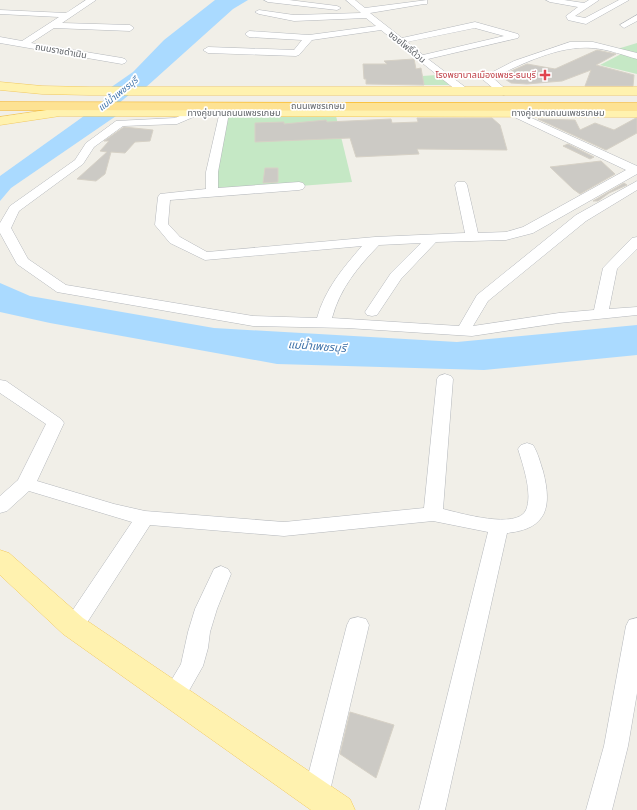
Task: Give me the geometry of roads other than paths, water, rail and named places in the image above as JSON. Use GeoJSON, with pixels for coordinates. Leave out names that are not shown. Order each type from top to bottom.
{"type":"FeatureCollection","features":[{"type":"Feature","properties":{"kind":"highway"},"geometry":{"type":"LineString","coordinates":[[190,91],[470,95]]}},
{"type":"Feature","properties":{"kind":"highway","name":"ถนนเพชรเกษม"},"geometry":{"type":"LineString","coordinates":[[147,102],[470,95],[637,98]]}},
{"type":"Feature","properties":{"kind":"highway","name":"ถนนเพชรเกษม"},"geometry":{"type":"LineString","coordinates":[[0,98],[74,102],[637,107]]}},
{"type":"Feature","properties":{"kind":"highway","name":"ถนนเพชรเกษม"},"geometry":{"type":"LineString","coordinates":[[0,106],[74,102]]}},
{"type":"Feature","properties":{"kind":"highway"},"geometry":{"type":"LineString","coordinates":[[332,113],[532,107]]}},
{"type":"Feature","properties":{"kind":"main road","name":"ทางคู่ขนานถนนเพชรเกษม"},"geometry":{"type":"LineString","coordinates":[[0,86],[42,90],[74,102]]}},
{"type":"Feature","properties":{"kind":"main road","name":"ทางคู่ขนานถนนเพชรเกษม"},"geometry":{"type":"LineString","coordinates":[[147,102],[190,91]]}},
{"type":"Feature","properties":{"kind":"main road"},"geometry":{"type":"LineString","coordinates":[[470,95],[504,92],[637,91]]}},
{"type":"Feature","properties":{"kind":"main road","name":"ทางคู่ขนานถนนเพชรเกษม"},"geometry":{"type":"LineString","coordinates":[[0,121],[74,102],[147,102],[194,113],[637,113]]}},
{"type":"Feature","properties":{"kind":"main road"},"geometry":{"type":"LineString","coordinates":[[0,560],[73,626],[329,805]]}},
{"type":"Feature","properties":{"kind":"street"},"geometry":{"type":"LineString","coordinates":[[23,44],[92,0]]}},
{"type":"Feature","properties":{"kind":"street"},"geometry":{"type":"LineString","coordinates":[[268,0],[365,12]]}},
{"type":"Feature","properties":{"kind":"street","name":"ซอยโพธิ์ด้วน"},"geometry":{"type":"LineString","coordinates":[[350,0],[421,58],[470,95]]}},
{"type":"Feature","properties":{"kind":"street"},"geometry":{"type":"LineString","coordinates":[[550,0],[586,6]]}},
{"type":"Feature","properties":{"kind":"street"},"geometry":{"type":"LineString","coordinates":[[595,0],[570,16],[578,20],[586,21],[625,0]]}},
{"type":"Feature","properties":{"kind":"street"},"geometry":{"type":"LineString","coordinates":[[259,12],[294,18],[365,12],[424,2]]}},
{"type":"Feature","properties":{"kind":"street"},"geometry":{"type":"LineString","coordinates":[[0,12],[66,16]]}},
{"type":"Feature","properties":{"kind":"street"},"geometry":{"type":"LineString","coordinates":[[624,25],[637,18]]}},
{"type":"Feature","properties":{"kind":"street"},"geometry":{"type":"LineString","coordinates":[[401,41],[475,24],[515,36],[421,58]]}},
{"type":"Feature","properties":{"kind":"street"},"geometry":{"type":"LineString","coordinates":[[51,25],[130,28]]}},
{"type":"Feature","properties":{"kind":"street"},"geometry":{"type":"LineString","coordinates":[[250,34],[309,38],[384,27]]}},
{"type":"Feature","properties":{"kind":"street"},"geometry":{"type":"LineString","coordinates":[[322,43],[392,34]]}},
{"type":"Feature","properties":{"kind":"street"},"geometry":{"type":"LineString","coordinates":[[208,50],[296,53],[309,38]]}},
{"type":"Feature","properties":{"kind":"street","name":"ถนนราชดำเนิน"},"geometry":{"type":"LineString","coordinates":[[0,40],[122,61]]}},
{"type":"Feature","properties":{"kind":"street"},"geometry":{"type":"LineString","coordinates":[[504,92],[486,78],[517,63],[570,45],[593,44],[637,56]]}},
{"type":"Feature","properties":{"kind":"street"},"geometry":{"type":"LineString","coordinates":[[616,50],[630,45]]}},
{"type":"Feature","properties":{"kind":"street"},"geometry":{"type":"LineString","coordinates":[[194,113],[177,121],[120,123],[90,145],[79,162],[14,209],[4,228],[22,261],[62,289],[253,321],[323,322],[472,331],[559,318],[637,311]]}},
{"type":"Feature","properties":{"kind":"street"},"geometry":{"type":"LineString","coordinates":[[212,192],[212,172],[224,113]]}},
{"type":"Feature","properties":{"kind":"street"},"geometry":{"type":"LineString","coordinates":[[514,113],[636,169]]}},
{"type":"Feature","properties":{"kind":"street"},"geometry":{"type":"LineString","coordinates":[[300,186],[164,197],[160,225],[175,240],[205,256],[375,241],[506,236],[528,230],[636,169]]}},
{"type":"Feature","properties":{"kind":"street"},"geometry":{"type":"LineString","coordinates":[[461,185],[473,238]]}},
{"type":"Feature","properties":{"kind":"street"},"geometry":{"type":"LineString","coordinates":[[463,330],[482,298],[581,218],[637,185]]}},
{"type":"Feature","properties":{"kind":"street"},"geometry":{"type":"LineString","coordinates":[[372,312],[396,276],[432,239]]}},
{"type":"Feature","properties":{"kind":"street"},"geometry":{"type":"LineString","coordinates":[[323,322],[327,305],[343,277],[375,241]]}},
{"type":"Feature","properties":{"kind":"street"},"geometry":{"type":"LineString","coordinates":[[601,314],[610,268],[637,241]]}},
{"type":"Feature","properties":{"kind":"street"},"geometry":{"type":"LineString","coordinates":[[433,514],[445,379]]}},
{"type":"Feature","properties":{"kind":"street"},"geometry":{"type":"LineString","coordinates":[[0,385],[55,422],[26,484],[0,506]]}},
{"type":"Feature","properties":{"kind":"street"},"geometry":{"type":"LineString","coordinates":[[26,484],[112,510],[146,518],[284,529],[433,514],[499,527],[520,524],[529,520],[535,509],[538,493],[527,449]]}},
{"type":"Feature","properties":{"kind":"street"},"geometry":{"type":"LineString","coordinates":[[73,626],[146,518]]}},
{"type":"Feature","properties":{"kind":"street"},"geometry":{"type":"LineString","coordinates":[[432,810],[499,527]]}},
{"type":"Feature","properties":{"kind":"street"},"geometry":{"type":"LineString","coordinates":[[174,696],[192,666],[198,648],[199,632],[206,609],[221,574]]}},
{"type":"Feature","properties":{"kind":"street"},"geometry":{"type":"LineString","coordinates":[[329,805],[358,625]]}},
{"type":"Feature","properties":{"kind":"street"},"geometry":{"type":"LineString","coordinates":[[599,810],[616,746],[637,626]]}},
{"type":"Feature","properties":{"kind":"water"},"geometry":{"type":"Polygon","coordinates":[[[215,0],[248,0],[233,9],[145,88],[110,88],[133,72],[164,40],[215,0]]]}},
{"type":"Feature","properties":{"kind":"water"},"geometry":{"type":"Polygon","coordinates":[[[84,116],[116,116],[11,188],[0,201],[0,176],[84,116]]]}},
{"type":"Feature","properties":{"kind":"water"},"geometry":{"type":"Polygon","coordinates":[[[0,283],[30,296],[214,328],[457,342],[637,325],[637,355],[484,370],[277,364],[50,323],[0,312],[0,283]]]}},
{"type":"Feature","properties":{"kind":"waterway","name":"แม่น้ำเพชรบุรี"},"geometry":{"type":"LineString","coordinates":[[84,124],[148,72]]}},
{"type":"Feature","properties":{"kind":"place","name":"โรงพยาบาลเมืองเพชร-ธนบุรี"},"geometry":{"type":"Point","coordinates":[545,75]}}]}
